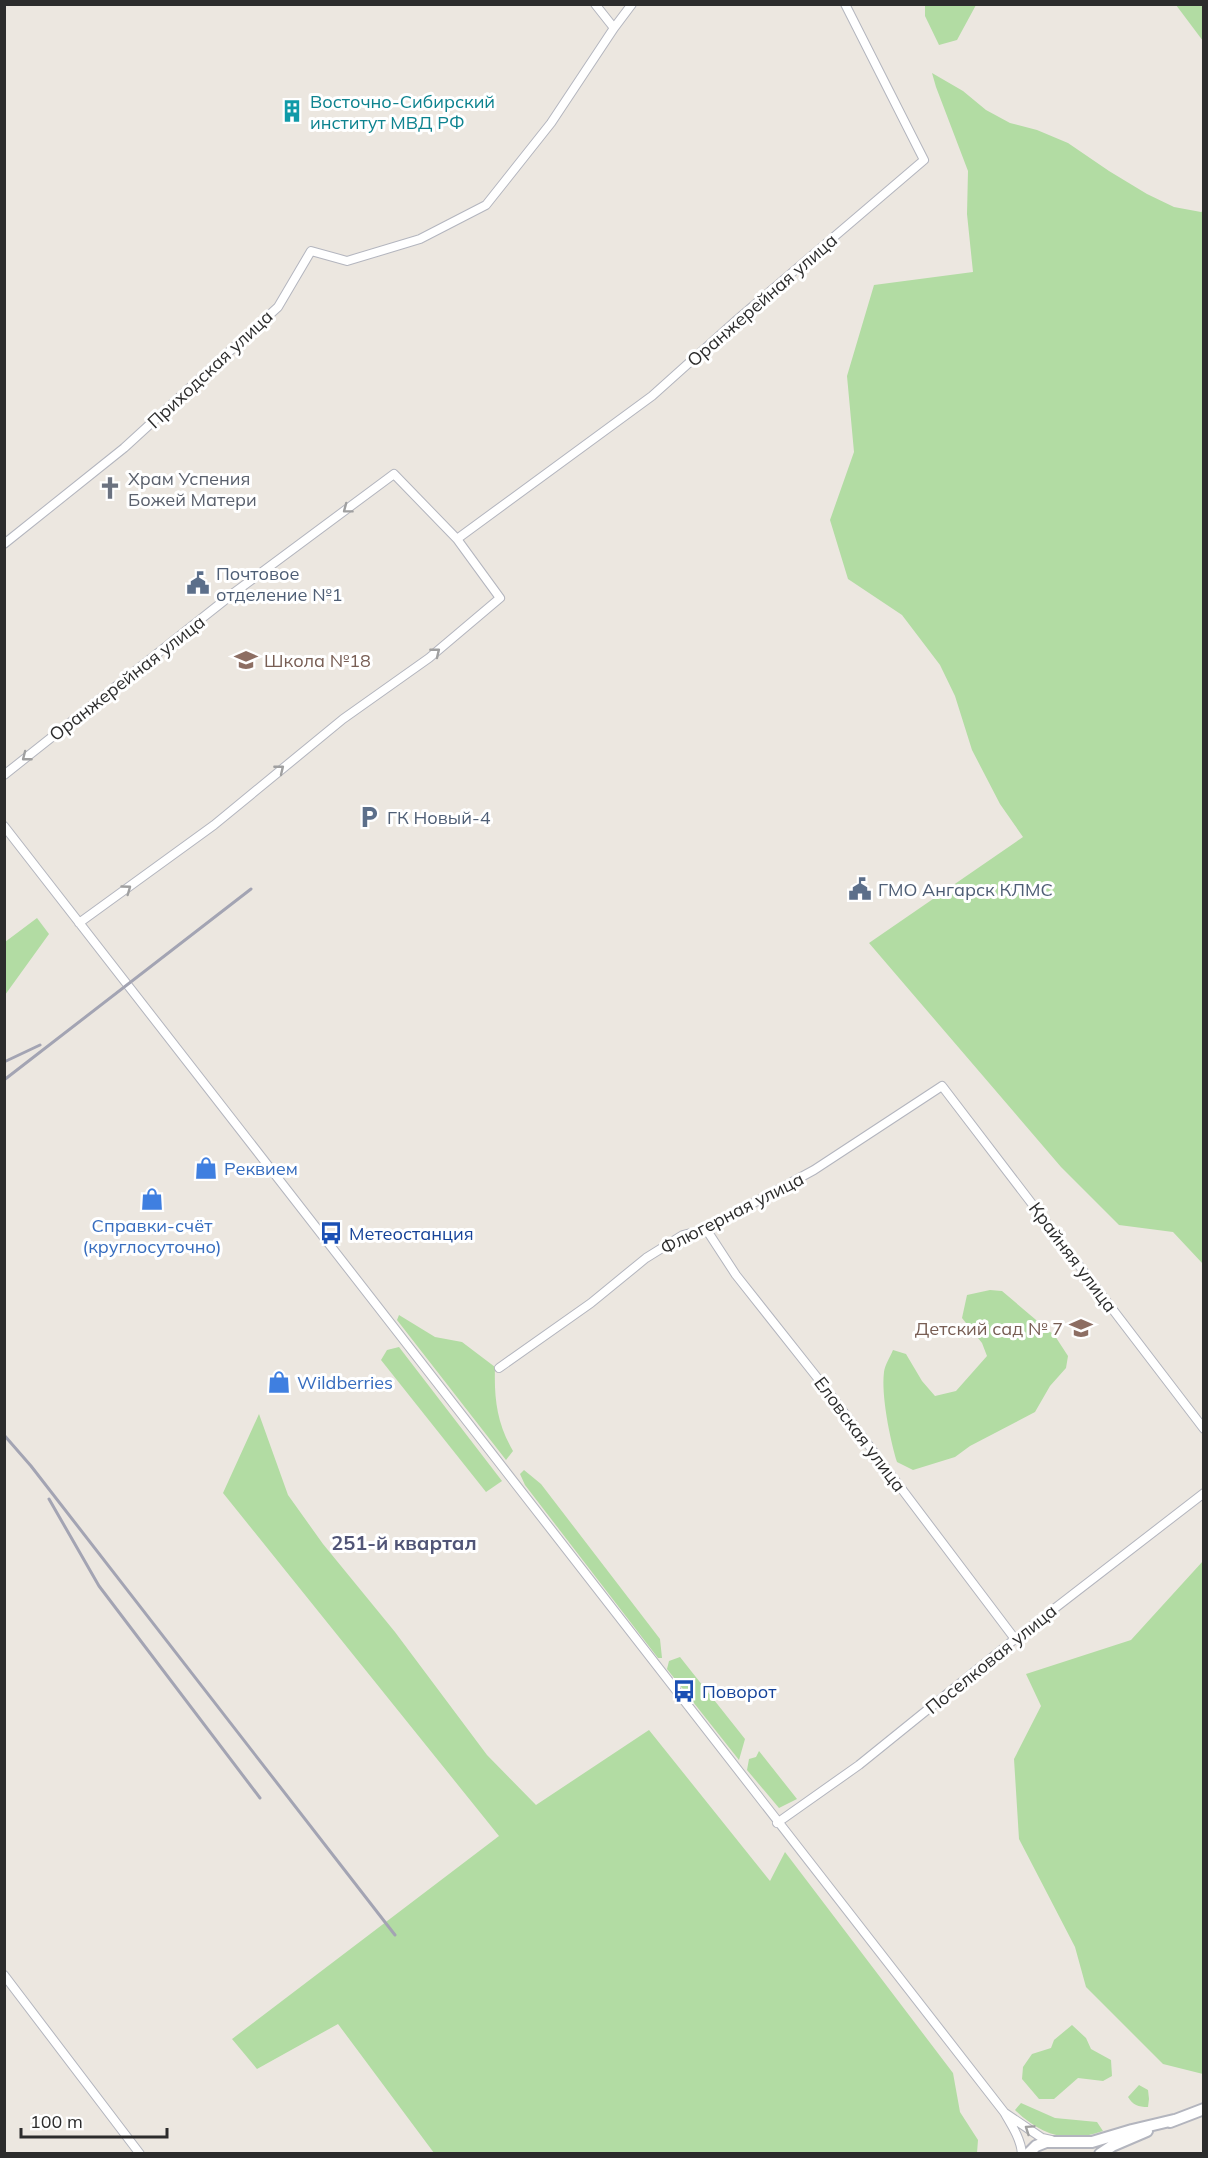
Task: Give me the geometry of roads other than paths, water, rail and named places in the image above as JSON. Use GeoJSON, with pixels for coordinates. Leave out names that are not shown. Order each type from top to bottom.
{"type":"FeatureCollection","features":[{"type":"Feature","properties":{"kind":"main road"},"geometry":{"type":"LineString","coordinates":[[1100,2154],[1112,2146],[1203,2109]]}},
{"type":"Feature","properties":{"kind":"main road"},"geometry":{"type":"LineString","coordinates":[[1028,2154],[1041,2143],[1092,2142],[1174,2120]]}},
{"type":"Feature","properties":{"kind":"main road"},"geometry":{"type":"LineString","coordinates":[[1057,2141],[1066,2144],[1077,2154]]}},
{"type":"Feature","properties":{"kind":"street"},"geometry":{"type":"LineString","coordinates":[[595,4],[614,28]]}},
{"type":"Feature","properties":{"kind":"street","name":"Приходская улица"},"geometry":{"type":"LineString","coordinates":[[4,544],[124,448],[278,307],[311,251],[347,261],[420,240],[486,205],[551,123],[632,4]]}},
{"type":"Feature","properties":{"kind":"street","name":"Оранжерейная улица"},"geometry":{"type":"LineString","coordinates":[[4,775],[235,592],[394,474],[457,539],[652,396],[739,318],[924,160],[845,4]]}},
{"type":"Feature","properties":{"kind":"street"},"geometry":{"type":"LineString","coordinates":[[79,923],[214,825],[343,719],[429,658],[500,598],[457,539]]}},
{"type":"Feature","properties":{"kind":"street"},"geometry":{"type":"LineString","coordinates":[[4,826],[354,1276],[526,1502],[1004,2112],[1016,2133],[1022,2154]]}},
{"type":"Feature","properties":{"kind":"street","name":"Флюгерная улица"},"geometry":{"type":"LineString","coordinates":[[499,1368],[591,1302],[646,1258],[683,1235],[706,1229],[814,1170],[942,1086]]}},
{"type":"Feature","properties":{"kind":"street","name":"Крайняя улица"},"geometry":{"type":"LineString","coordinates":[[942,1086],[1203,1429]]}},
{"type":"Feature","properties":{"kind":"street","name":"Еловская улица"},"geometry":{"type":"LineString","coordinates":[[706,1229],[736,1275],[827,1390],[1015,1639]]}},
{"type":"Feature","properties":{"kind":"street","name":"Поселковая улица"},"geometry":{"type":"LineString","coordinates":[[777,1823],[860,1765],[1015,1639],[1203,1493]]}},
{"type":"Feature","properties":{"kind":"street"},"geometry":{"type":"LineString","coordinates":[[4,1975],[140,2154]]}},
{"type":"Feature","properties":{"kind":"street"},"geometry":{"type":"LineString","coordinates":[[1004,2112],[1042,2138],[1057,2141]]}},
{"type":"Feature","properties":{"kind":"railway"},"geometry":{"type":"LineString","coordinates":[[4,1080],[251,889]]}},
{"type":"Feature","properties":{"kind":"railway"},"geometry":{"type":"LineString","coordinates":[[4,1062],[40,1045]]}},
{"type":"Feature","properties":{"kind":"railway"},"geometry":{"type":"LineString","coordinates":[[4,1435],[31,1466],[395,1935]]}},
{"type":"Feature","properties":{"kind":"railway"},"geometry":{"type":"LineString","coordinates":[[49,1499],[99,1586],[260,1798]]}},
{"type":"Feature","properties":{"kind":"place","name":"Восточно-Сибирский институт МВД РФ"},"geometry":{"type":"Point","coordinates":[292,111]}},
{"type":"Feature","properties":{"kind":"place","name":"Храм Успения Божей Матери"},"geometry":{"type":"Point","coordinates":[110,488]}},
{"type":"Feature","properties":{"kind":"place","name":"Почтовое отделение №1"},"geometry":{"type":"Point","coordinates":[198,583]}},
{"type":"Feature","properties":{"kind":"place","name":"Школа №18"},"geometry":{"type":"Point","coordinates":[246,660]}},
{"type":"Feature","properties":{"kind":"place","name":"ГК Новый-4"},"geometry":{"type":"Point","coordinates":[369,817]}},
{"type":"Feature","properties":{"kind":"place","name":"ГМО Ангарск КЛМС"},"geometry":{"type":"Point","coordinates":[860,889]}},
{"type":"Feature","properties":{"kind":"place","name":"Реквием"},"geometry":{"type":"Point","coordinates":[206,1168]}},
{"type":"Feature","properties":{"kind":"place","name":"Справки-счёт (круглосуточно)"},"geometry":{"type":"Point","coordinates":[152,1199]}},
{"type":"Feature","properties":{"kind":"place","name":"Метеостанция"},"geometry":{"type":"Point","coordinates":[331,1233]}},
{"type":"Feature","properties":{"kind":"place","name":"Детский сад № 7"},"geometry":{"type":"Point","coordinates":[1081,1328]}},
{"type":"Feature","properties":{"kind":"place","name":"Wildberries"},"geometry":{"type":"Point","coordinates":[279,1382]}},
{"type":"Feature","properties":{"kind":"place","name":"Поворот"},"geometry":{"type":"Point","coordinates":[684,1691]}},
{"type":"Feature","properties":{"kind":"district","name":"251-й квартал"},"geometry":{"type":"Point","coordinates":[404,1542]}}]}
